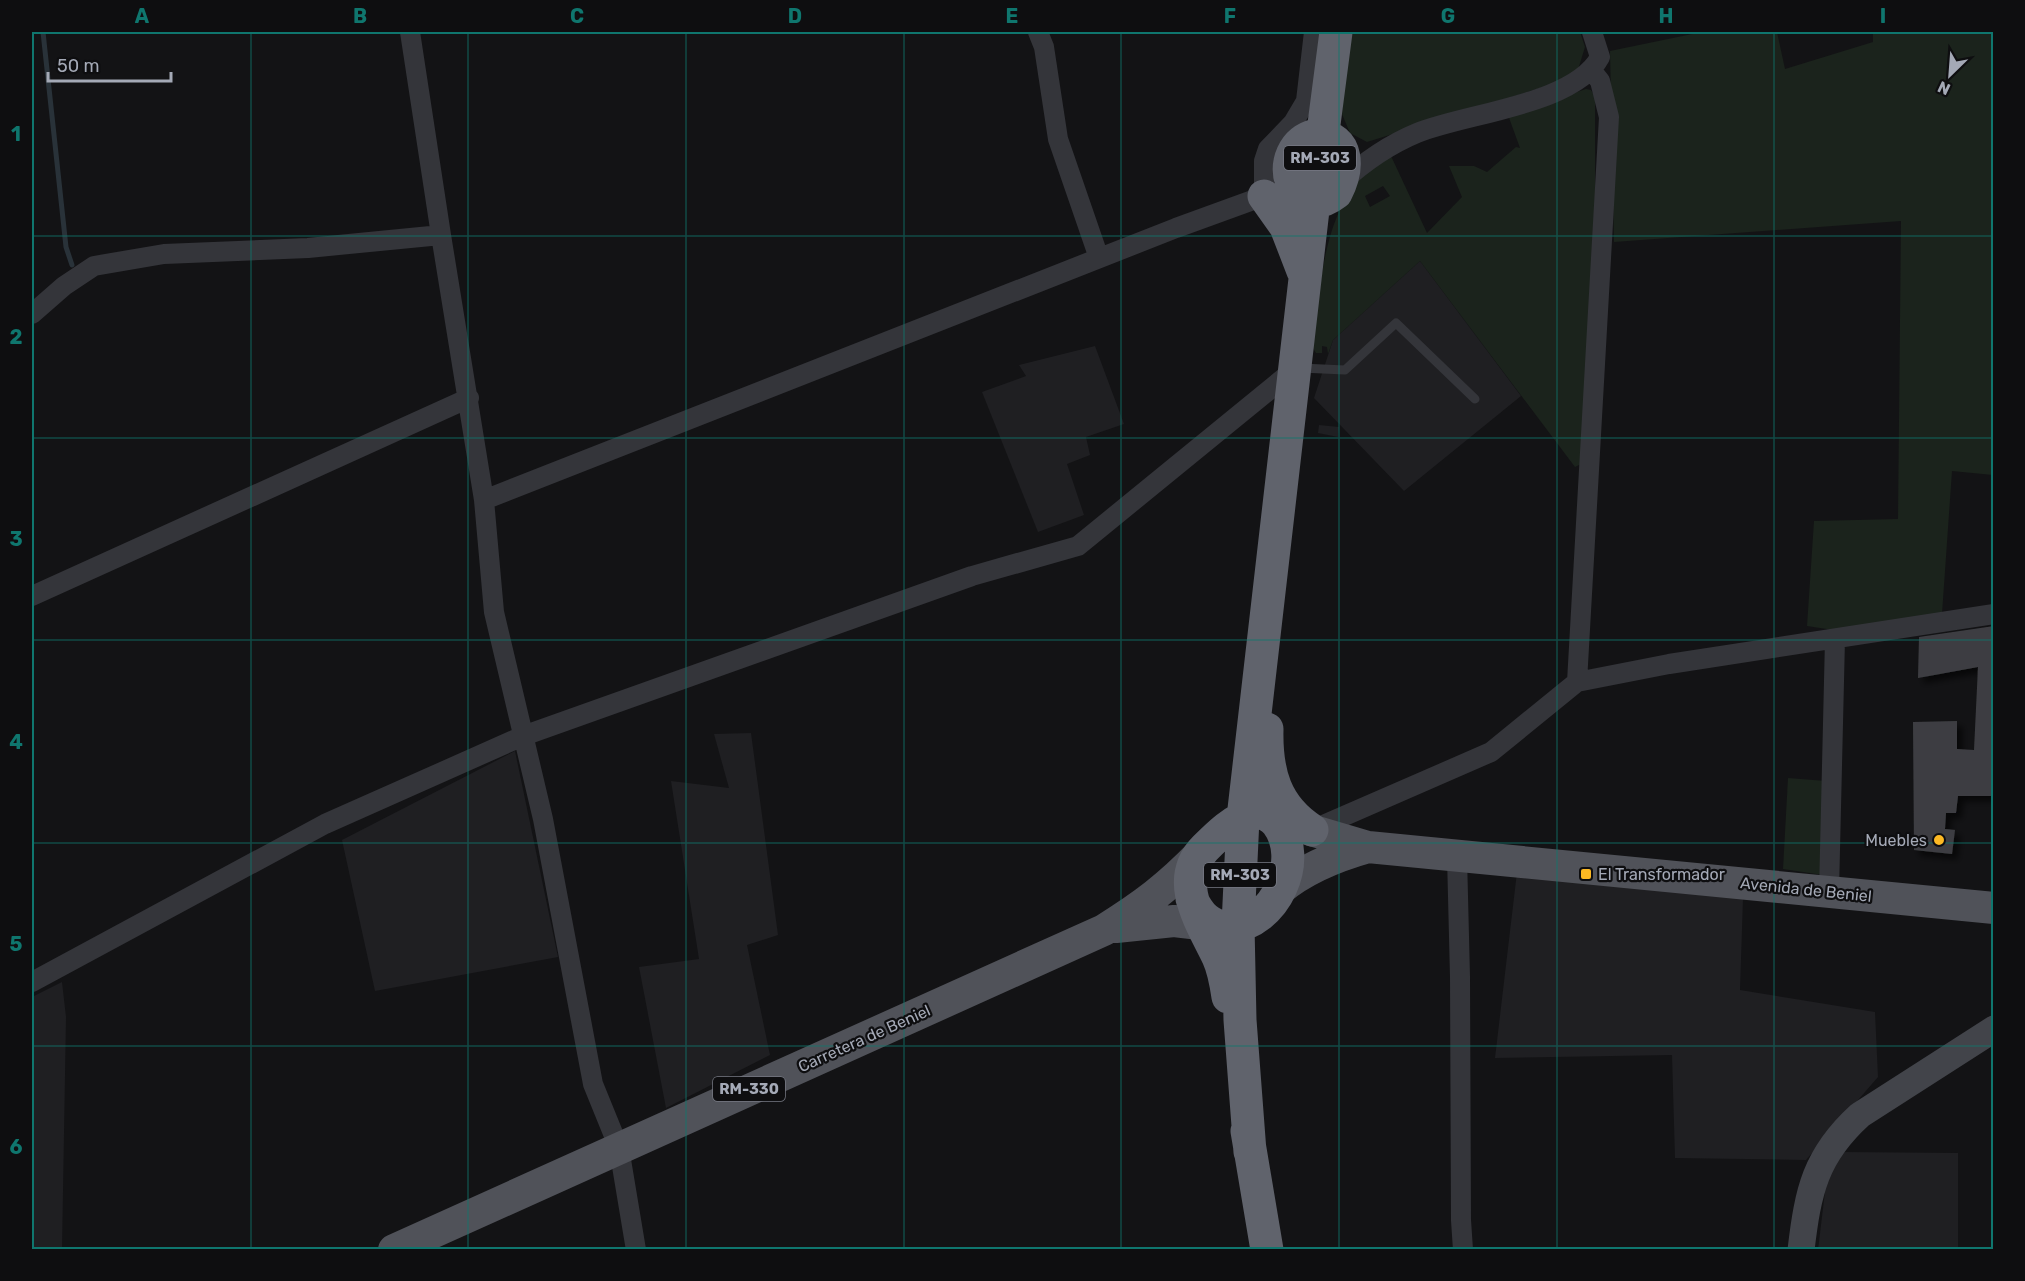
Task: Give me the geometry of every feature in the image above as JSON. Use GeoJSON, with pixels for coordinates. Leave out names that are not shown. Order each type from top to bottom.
{"type":"FeatureCollection","features":[{"type":"Feature","properties":{"kind":"highway","name":"RM-303"},"geometry":{"type":"LineString","coordinates":[[1268,598],[1306,284],[1324,194],[1331,140],[1336,32]]}},
{"type":"Feature","properties":{"kind":"highway"},"geometry":{"type":"LineString","coordinates":[[1264,196],[1296,248],[1306,284]]}},
{"type":"Feature","properties":{"kind":"highway"},"geometry":{"type":"LineString","coordinates":[[1250,1152],[1250,1016],[1253,978],[1258,945],[1290,862],[1270,768],[1267,737],[1268,598]]}},
{"type":"Feature","properties":{"kind":"highway"},"geometry":{"type":"LineString","coordinates":[[1267,1250],[1250,1152],[1225,977],[1191,879],[1220,811],[1233,768],[1268,598]]}},
{"type":"Feature","properties":{"kind":"highway"},"geometry":{"type":"LineString","coordinates":[[1201,853],[1281,824]]}},
{"type":"Feature","properties":{"kind":"highway","name":"RM-303"},"geometry":{"type":"LineString","coordinates":[[1205,923],[1281,824]]}},
{"type":"Feature","properties":{"kind":"highway"},"geometry":{"type":"LineString","coordinates":[[1205,923],[1257,916],[1280,890]]}},
{"type":"Feature","properties":{"kind":"main road"},"geometry":{"type":"LineString","coordinates":[[1281,824],[1368,847]]}},
{"type":"Feature","properties":{"kind":"main road"},"geometry":{"type":"LineString","coordinates":[[1280,890],[1300,874],[1340,855],[1368,847]]}},
{"type":"Feature","properties":{"kind":"main road","name":"Avenida de Beniel"},"geometry":{"type":"LineString","coordinates":[[1368,847],[1994,908]]}},
{"type":"Feature","properties":{"kind":"main road"},"geometry":{"type":"LineString","coordinates":[[1104,930],[1149,902],[1169,886],[1201,853]]}},
{"type":"Feature","properties":{"kind":"main road"},"geometry":{"type":"LineString","coordinates":[[1104,930],[1145,922],[1205,923]]}},
{"type":"Feature","properties":{"kind":"main road","name":"Carretera de Beniel"},"geometry":{"type":"LineString","coordinates":[[394,1250],[1104,930]]}},
{"type":"Feature","properties":{"kind":"street"},"geometry":{"type":"LineString","coordinates":[[410,32],[484,500],[494,612],[543,819],[593,1084],[619,1148],[636,1250]]}},
{"type":"Feature","properties":{"kind":"street"},"geometry":{"type":"LineString","coordinates":[[1038,32],[1044,47],[1058,139],[1099,258]]}},
{"type":"Feature","properties":{"kind":"street"},"geometry":{"type":"LineString","coordinates":[[1264,196],[1264,161],[1268,149],[1293,123],[1306,101],[1314,32]]}},
{"type":"Feature","properties":{"kind":"street"},"geometry":{"type":"LineString","coordinates":[[1264,196],[1282,176],[1331,140],[1419,132],[1563,91],[1592,71],[1599,57],[1592,32]]}},
{"type":"Feature","properties":{"kind":"street"},"geometry":{"type":"LineString","coordinates":[[1577,682],[1609,117],[1600,81],[1592,71]]}},
{"type":"Feature","properties":{"kind":"street"},"geometry":{"type":"LineString","coordinates":[[484,500],[1099,258],[1264,196],[1324,194],[1371,157],[1331,140]]}},
{"type":"Feature","properties":{"kind":"street"},"geometry":{"type":"LineString","coordinates":[[32,314],[64,286],[94,266],[164,254],[308,248],[441,235]]}},
{"type":"Feature","properties":{"kind":"street"},"geometry":{"type":"LineString","coordinates":[[32,982],[325,824],[523,735],[972,576],[1078,546],[1296,368]]}},
{"type":"Feature","properties":{"kind":"street"},"geometry":{"type":"LineString","coordinates":[[32,596],[469,398]]}},
{"type":"Feature","properties":{"kind":"street"},"geometry":{"type":"LineString","coordinates":[[1281,824],[1491,752],[1577,682],[1669,663],[1994,614]]}},
{"type":"Feature","properties":{"kind":"street"},"geometry":{"type":"LineString","coordinates":[[1829,891],[1835,639]]}},
{"type":"Feature","properties":{"kind":"street"},"geometry":{"type":"LineString","coordinates":[[1457,856],[1461,1000],[1463,1250]]}},
{"type":"Feature","properties":{"kind":"street"},"geometry":{"type":"LineString","coordinates":[[1801,1250],[1806,1202],[1824,1156],[1841,1133],[1869,1109],[1994,1029]]}},
{"type":"Feature","properties":{"kind":"lane"},"geometry":{"type":"LineString","coordinates":[[1296,368],[1345,370],[1395,323],[1475,399]]}},
{"type":"Feature","properties":{"kind":"shaded area"},"geometry":{"type":"Polygon","coordinates":[[[1349,32],[1580,32],[1585,47],[1577,73],[1566,80],[1367,142],[1350,133],[1342,114],[1349,32]]]}},
{"type":"Feature","properties":{"kind":"shaded area"},"geometry":{"type":"Polygon","coordinates":[[[1702,32],[1777,32],[1785,69],[1873,42],[1873,32],[1993,32],[1993,475],[1952,471],[1942,614],[1833,630],[1807,626],[1814,521],[1898,519],[1901,221],[1614,242],[1610,51],[1702,32]]]}},
{"type":"Feature","properties":{"kind":"shaded area"},"geometry":{"type":"Polygon","coordinates":[[[1586,89],[1591,90],[1595,97],[1595,254],[1581,464],[1575,467],[1420,261],[1333,340],[1328,354],[1327,347],[1322,346],[1322,353],[1316,353],[1313,348],[1329,239],[1336,218],[1358,181],[1391,156],[1427,233],[1462,197],[1449,166],[1474,166],[1487,172],[1516,147],[1520,148],[1508,115],[1586,89]],[[1383,186],[1365,196],[1370,207],[1390,196],[1383,186]]]}},
{"type":"Feature","properties":{"kind":"shaded area"},"geometry":{"type":"Polygon","coordinates":[[[1420,261],[1521,396],[1404,491],[1314,398],[1333,340],[1420,261]]]}},
{"type":"Feature","properties":{"kind":"shaded area"},"geometry":{"type":"Polygon","coordinates":[[[1095,346],[1124,424],[1086,437],[1090,455],[1067,464],[1084,515],[1038,532],[982,392],[1026,376],[1019,365],[1095,346]]]}},
{"type":"Feature","properties":{"kind":"shaded area"},"geometry":{"type":"Polygon","coordinates":[[[1319,425],[1339,427],[1338,437],[1318,433],[1319,425]]]}},
{"type":"Feature","properties":{"kind":"shaded area"},"geometry":{"type":"Polygon","coordinates":[[[751,733],[778,935],[747,945],[770,1055],[666,1108],[639,967],[699,959],[671,781],[729,788],[714,734],[751,733]]]}},
{"type":"Feature","properties":{"kind":"shaded area"},"geometry":{"type":"Polygon","coordinates":[[[515,751],[558,957],[375,991],[342,840],[515,751]]]}},
{"type":"Feature","properties":{"kind":"shaded area"},"geometry":{"type":"Polygon","coordinates":[[[1788,778],[1826,781],[1823,875],[1783,869],[1788,778]]]}},
{"type":"Feature","properties":{"kind":"shaded area"},"geometry":{"type":"Polygon","coordinates":[[[1517,872],[1743,898],[1740,990],[1875,1012],[1878,1077],[1806,1160],[1675,1158],[1672,1055],[1495,1058],[1517,872]]]}},
{"type":"Feature","properties":{"kind":"shaded area"},"geometry":{"type":"Polygon","coordinates":[[[62,982],[66,1017],[62,1249],[32,1249],[32,997],[62,982]]]}},
{"type":"Feature","properties":{"kind":"shaded area"},"geometry":{"type":"Polygon","coordinates":[[[1841,1152],[1958,1153],[1958,1249],[1818,1250],[1827,1175],[1841,1152]]]}},
{"type":"Feature","properties":{"kind":"building"},"geometry":{"type":"Polygon","coordinates":[[[1994,626],[1994,796],[1958,796],[1956,813],[1946,813],[1945,829],[1955,830],[1952,854],[1914,850],[1913,722],[1957,721],[1957,749],[1974,750],[1978,667],[1918,678],[1919,637],[1994,626]]]}},
{"type":"Feature","properties":{"kind":"waterway"},"geometry":{"type":"LineString","coordinates":[[43,32],[66,247],[72,265]]}},
{"type":"Feature","properties":{"kind":"place","name":"Muebles"},"geometry":{"type":"Point","coordinates":[1939,840]}},
{"type":"Feature","properties":{"kind":"place","name":"El Transformador"},"geometry":{"type":"Point","coordinates":[1586,874]}}]}
